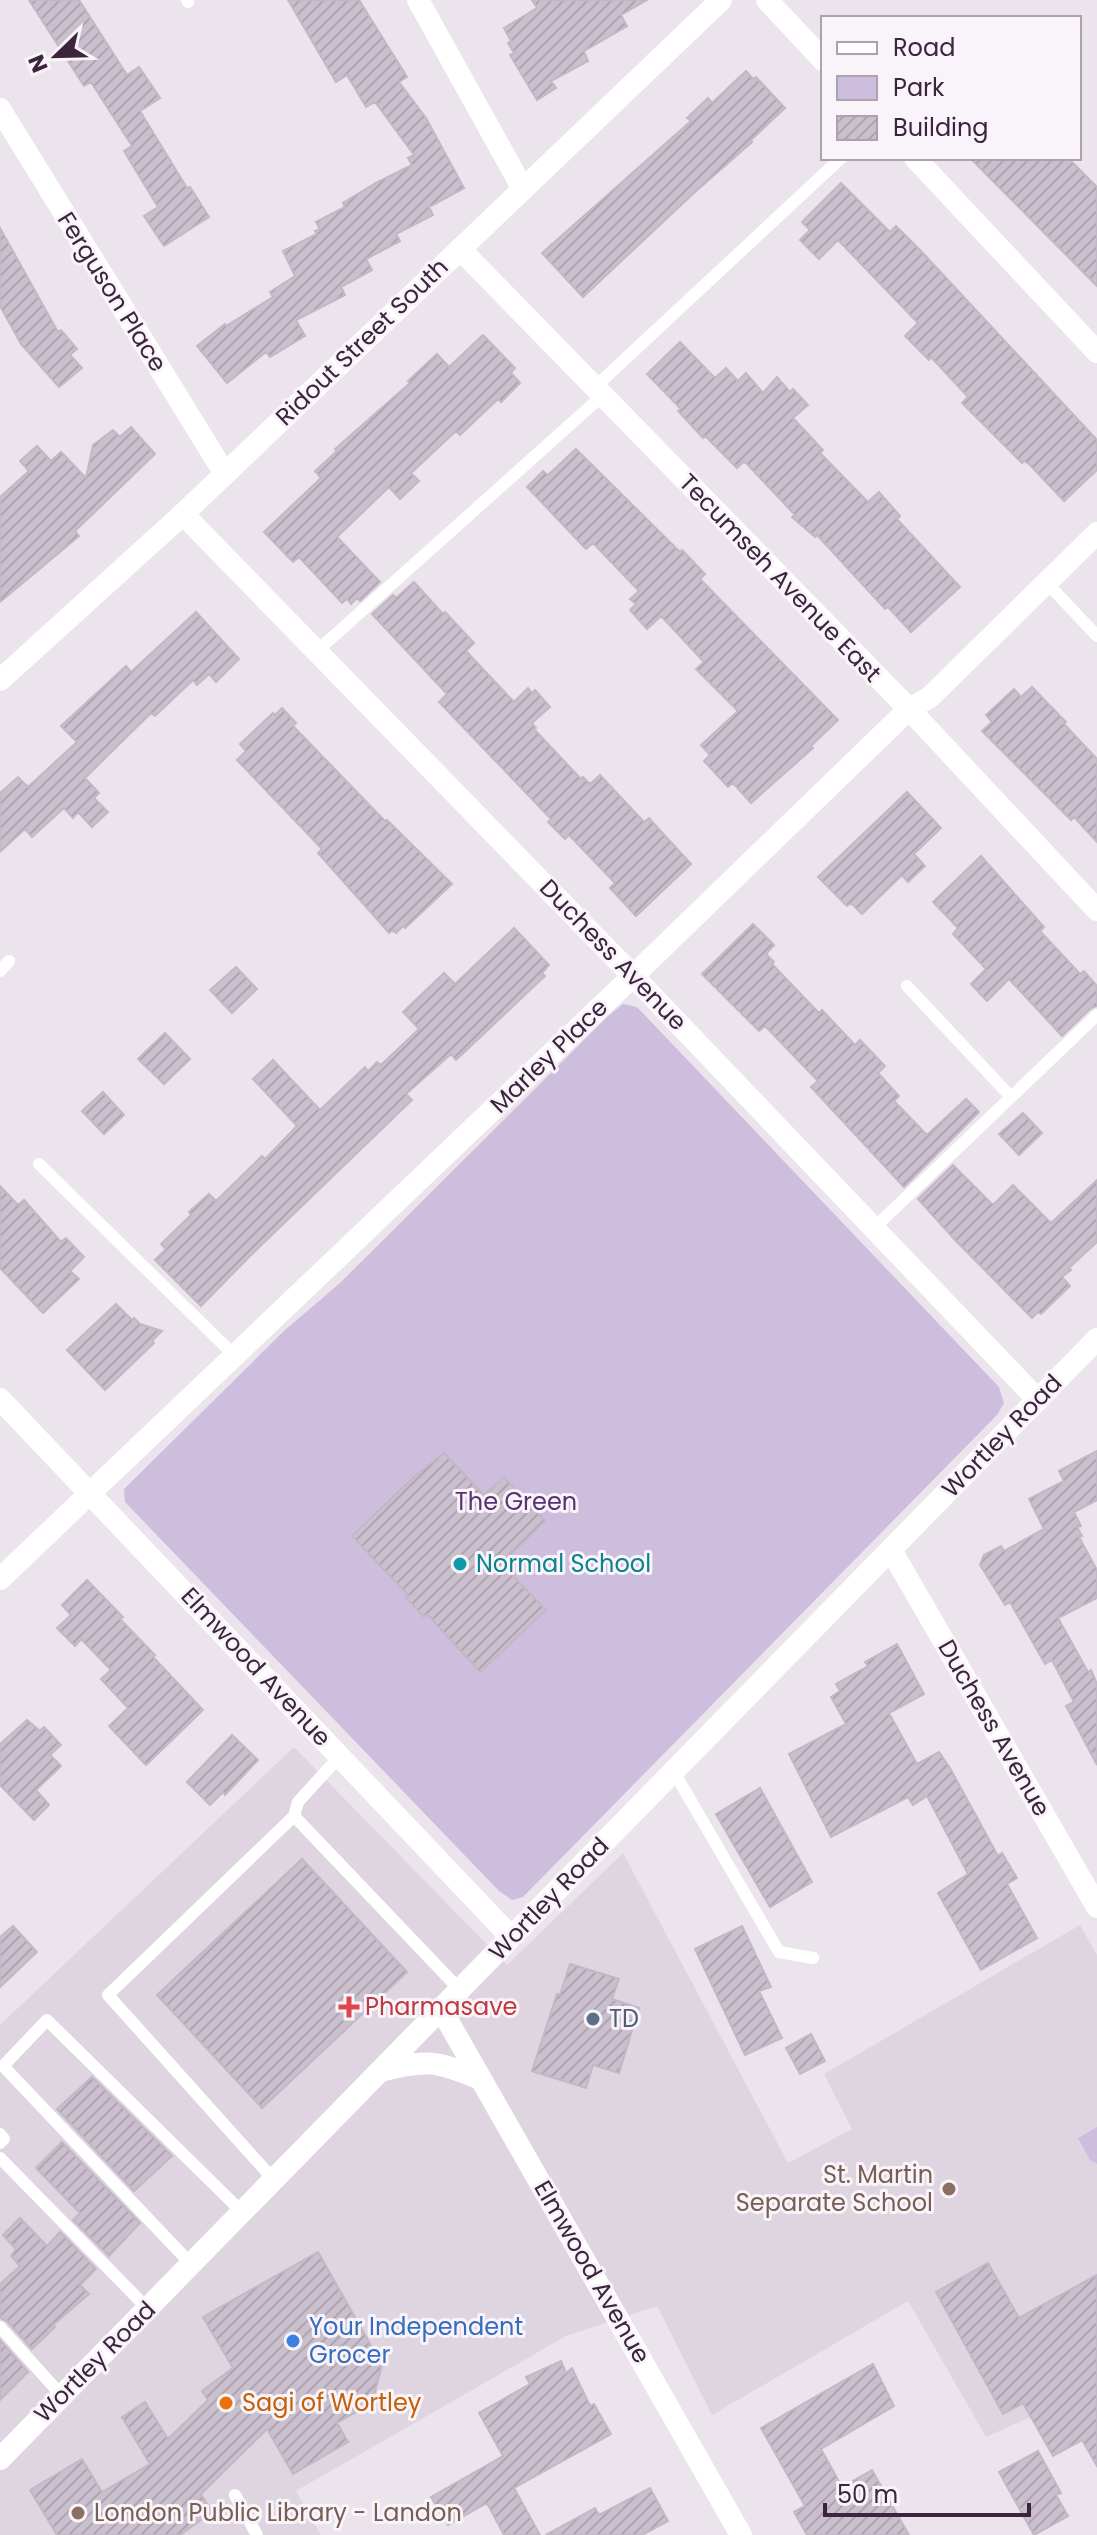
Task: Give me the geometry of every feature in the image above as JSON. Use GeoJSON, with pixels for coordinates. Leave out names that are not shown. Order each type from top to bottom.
{"type":"FeatureCollection","features":[{"type":"Feature","properties":{"kind":"street"},"geometry":{"type":"LineString","coordinates":[[418,0],[523,189]]}},
{"type":"Feature","properties":{"kind":"street","name":"Ridout Street South"},"geometry":{"type":"LineString","coordinates":[[0,680],[183,514],[721,0]]}},
{"type":"Feature","properties":{"kind":"street"},"geometry":{"type":"LineString","coordinates":[[767,0],[821,58]]}},
{"type":"Feature","properties":{"kind":"street","name":"Ferguson Place"},"geometry":{"type":"LineString","coordinates":[[0,109],[225,474]]}},
{"type":"Feature","properties":{"kind":"street"},"geometry":{"type":"LineString","coordinates":[[917,160],[1097,352]]}},
{"type":"Feature","properties":{"kind":"street","name":"Tecumseh Avenue East"},"geometry":{"type":"LineString","coordinates":[[460,249],[909,709],[1097,910]]}},
{"type":"Feature","properties":{"kind":"street","name":"Duchess Avenue"},"geometry":{"type":"LineString","coordinates":[[183,514],[633,976],[1038,1400]]}},
{"type":"Feature","properties":{"kind":"street","name":"Marley Place"},"geometry":{"type":"LineString","coordinates":[[0,1579],[909,709],[930,697],[1097,533]]}},
{"type":"Feature","properties":{"kind":"street","name":"Wortley Road"},"geometry":{"type":"LineString","coordinates":[[0,2459],[1097,1339]]}},
{"type":"Feature","properties":{"kind":"street","name":"Elmwood Avenue"},"geometry":{"type":"LineString","coordinates":[[0,1399],[511,1937]]}},
{"type":"Feature","properties":{"kind":"street","name":"Duchess Avenue"},"geometry":{"type":"LineString","coordinates":[[891,1550],[1097,1907]]}},
{"type":"Feature","properties":{"kind":"street","name":"Elmwood Avenue"},"geometry":{"type":"LineString","coordinates":[[441,2009],[741,2535]]}},
{"type":"Feature","properties":{"kind":"street"},"geometry":{"type":"LineString","coordinates":[[380,2071],[413,2062],[442,2064],[481,2079]]}},
{"type":"Feature","properties":{"kind":"lane"},"geometry":{"type":"LineString","coordinates":[[317,651],[598,392],[839,160]]}},
{"type":"Feature","properties":{"kind":"lane"},"geometry":{"type":"LineString","coordinates":[[1046,582],[1097,636]]}},
{"type":"Feature","properties":{"kind":"lane"},"geometry":{"type":"LineString","coordinates":[[907,986],[1011,1097]]}},
{"type":"Feature","properties":{"kind":"lane"},"geometry":{"type":"LineString","coordinates":[[874,1228],[1097,1015]]}},
{"type":"Feature","properties":{"kind":"lane"},"geometry":{"type":"LineString","coordinates":[[39,1164],[234,1355]]}},
{"type":"Feature","properties":{"kind":"lane"},"geometry":{"type":"LineString","coordinates":[[274,2180],[108,1995],[294,1816],[298,1802],[340,1756]]}},
{"type":"Feature","properties":{"kind":"lane"},"geometry":{"type":"LineString","coordinates":[[674,1772],[779,1952],[813,1958]]}},
{"type":"Feature","properties":{"kind":"lane"},"geometry":{"type":"LineString","coordinates":[[294,1816],[460,1990]]}},
{"type":"Feature","properties":{"kind":"lane"},"geometry":{"type":"LineString","coordinates":[[191,2264],[3,2066],[47,2020],[242,2212]]}},
{"type":"Feature","properties":{"kind":"lane"},"geometry":{"type":"LineString","coordinates":[[0,2134],[4,2139],[0,2143]]}},
{"type":"Feature","properties":{"kind":"lane"},"geometry":{"type":"LineString","coordinates":[[0,2158],[148,2309]]}},
{"type":"Feature","properties":{"kind":"lane"},"geometry":{"type":"LineString","coordinates":[[0,2327],[62,2396]]}},
{"type":"Feature","properties":{"kind":"lane"},"geometry":{"type":"LineString","coordinates":[[235,2495],[257,2535]]}},
{"type":"Feature","properties":{"kind":"shaded area"},"geometry":{"type":"Polygon","coordinates":[[[294,1747],[507,1965],[623,1853],[788,2163],[852,2129],[824,2074],[1080,1925],[1097,1955],[1097,2380],[1031,2417],[986,2437],[908,2301],[712,2415],[657,2306],[566,2336],[296,2491],[321,2535],[0,2535],[0,2025],[294,1747]]]}},
{"type":"Feature","properties":{"kind":"green space","name":"The Green"},"geometry":{"type":"Polygon","coordinates":[[[623,1004],[637,1007],[999,1387],[1004,1403],[997,1415],[523,1897],[512,1900],[499,1891],[125,1502],[124,1489],[285,1330],[340,1283],[623,1004]]]}},
{"type":"Feature","properties":{"kind":"green space"},"geometry":{"type":"Polygon","coordinates":[[[1097,2127],[1097,2164],[1090,2160],[1078,2138],[1097,2127]]]}},
{"type":"Feature","properties":{"kind":"building"},"geometry":{"type":"Polygon","coordinates":[[[29,0],[79,0],[127,75],[139,67],[160,98],[140,111],[187,188],[190,187],[209,217],[164,246],[144,216],[158,207],[124,151],[132,146],[91,82],[84,86],[29,0]]]}},
{"type":"Feature","properties":{"kind":"building"},"geometry":{"type":"Polygon","coordinates":[[[288,0],[359,0],[407,77],[399,82],[426,118],[464,188],[429,207],[433,215],[396,234],[400,241],[366,259],[372,270],[341,287],[345,295],[296,320],[305,336],[270,357],[266,352],[227,383],[197,346],[225,324],[273,297],[270,292],[295,276],[283,251],[317,234],[315,231],[320,229],[316,222],[345,207],[343,203],[412,165],[408,158],[414,155],[375,102],[366,107],[347,75],[336,82],[288,0]]]}},
{"type":"Feature","properties":{"kind":"building"},"geometry":{"type":"Polygon","coordinates":[[[532,0],[647,0],[621,15],[627,26],[584,51],[588,61],[551,81],[556,88],[537,100],[510,55],[514,53],[504,28],[537,8],[532,0]]]}},
{"type":"Feature","properties":{"kind":"building"},"geometry":{"type":"Polygon","coordinates":[[[746,71],[753,79],[756,77],[785,108],[583,297],[542,253],[691,121],[687,118],[708,98],[712,103],[746,71]]]}},
{"type":"Feature","properties":{"kind":"building"},"geometry":{"type":"Polygon","coordinates":[[[972,160],[1070,160],[1097,187],[1097,286],[972,160]]]}},
{"type":"Feature","properties":{"kind":"building"},"geometry":{"type":"Polygon","coordinates":[[[841,183],[890,232],[896,226],[922,252],[1097,440],[1097,470],[1064,501],[1029,464],[1022,463],[962,403],[968,397],[931,357],[929,360],[905,336],[918,323],[838,240],[819,259],[800,240],[810,230],[802,222],[841,183]]]}},
{"type":"Feature","properties":{"kind":"building"},"geometry":{"type":"Polygon","coordinates":[[[0,228],[58,332],[61,330],[77,349],[70,355],[82,368],[59,387],[21,344],[0,306],[0,228]]]}},
{"type":"Feature","properties":{"kind":"building"},"geometry":{"type":"Polygon","coordinates":[[[483,335],[515,368],[511,373],[520,383],[460,435],[456,431],[411,473],[419,481],[400,499],[389,487],[337,537],[380,582],[360,601],[357,598],[351,604],[347,599],[342,603],[299,557],[293,562],[264,532],[321,478],[315,471],[337,451],[335,449],[410,383],[408,381],[437,354],[449,367],[483,335]]]}},
{"type":"Feature","properties":{"kind":"building"},"geometry":{"type":"Polygon","coordinates":[[[680,342],[715,378],[726,368],[738,381],[746,373],[763,393],[777,377],[790,392],[793,389],[808,405],[793,418],[823,450],[820,453],[868,502],[879,492],[900,516],[897,519],[960,587],[911,632],[888,607],[885,609],[817,535],[815,537],[792,517],[795,515],[746,463],[737,468],[705,436],[703,438],[678,411],[681,409],[647,374],[680,342]]]}},
{"type":"Feature","properties":{"kind":"building"},"geometry":{"type":"Polygon","coordinates":[[[131,427],[155,454],[75,531],[79,536],[0,602],[0,497],[29,471],[20,461],[37,446],[51,461],[61,452],[86,478],[93,445],[113,430],[120,437],[131,427]]]}},
{"type":"Feature","properties":{"kind":"building"},"geometry":{"type":"Polygon","coordinates":[[[576,449],[680,552],[682,550],[705,574],[700,579],[838,720],[811,746],[813,748],[751,803],[733,783],[728,787],[704,761],[710,755],[701,745],[738,711],[696,669],[704,662],[661,616],[647,629],[630,610],[636,604],[630,599],[639,591],[593,543],[586,549],[527,487],[543,471],[548,475],[576,449]]]}},
{"type":"Feature","properties":{"kind":"building"},"geometry":{"type":"Polygon","coordinates":[[[414,582],[474,643],[466,651],[514,702],[528,688],[532,693],[535,690],[550,707],[532,723],[534,729],[581,779],[583,777],[590,784],[600,775],[644,822],[649,818],[691,864],[636,916],[610,888],[615,883],[569,835],[565,839],[548,822],[551,819],[439,702],[447,694],[372,614],[414,582]]]}},
{"type":"Feature","properties":{"kind":"building"},"geometry":{"type":"Polygon","coordinates":[[[196,612],[239,659],[216,682],[209,674],[197,685],[193,680],[155,716],[151,713],[85,778],[99,793],[94,798],[108,812],[92,827],[78,812],[73,818],[64,808],[32,837],[25,829],[0,852],[0,793],[18,777],[28,787],[77,742],[61,726],[126,666],[131,672],[196,612]]]}},
{"type":"Feature","properties":{"kind":"building"},"geometry":{"type":"Polygon","coordinates":[[[1032,687],[1097,759],[1097,842],[982,731],[992,722],[986,715],[1014,689],[1021,697],[1032,687]]]}},
{"type":"Feature","properties":{"kind":"building"},"geometry":{"type":"Polygon","coordinates":[[[282,708],[296,723],[293,726],[385,821],[452,884],[396,933],[393,930],[389,933],[318,853],[322,849],[237,760],[246,751],[240,744],[282,708]]]}},
{"type":"Feature","properties":{"kind":"building"},"geometry":{"type":"Polygon","coordinates":[[[907,792],[941,828],[914,854],[925,866],[908,882],[902,875],[862,914],[851,903],[847,906],[818,877],[907,792]]]}},
{"type":"Feature","properties":{"kind":"building"},"geometry":{"type":"Polygon","coordinates":[[[981,856],[1044,927],[1040,931],[1080,974],[1084,971],[1097,986],[1097,1006],[1062,1036],[1009,979],[987,1001],[971,984],[986,969],[953,934],[958,928],[933,902],[981,856]]]}},
{"type":"Feature","properties":{"kind":"building"},"geometry":{"type":"Polygon","coordinates":[[[753,924],[774,945],[766,954],[774,962],[772,964],[819,1013],[822,1010],[855,1045],[860,1040],[885,1066],[878,1073],[899,1096],[894,1101],[927,1135],[966,1099],[979,1112],[904,1187],[811,1087],[818,1081],[765,1026],[759,1031],[702,974],[753,924]]]}},
{"type":"Feature","properties":{"kind":"building"},"geometry":{"type":"Polygon","coordinates":[[[514,928],[549,965],[542,973],[545,976],[456,1060],[451,1054],[406,1094],[412,1100],[201,1306],[155,1260],[166,1249],[161,1244],[191,1215],[189,1212],[209,1194],[216,1201],[262,1156],[265,1159],[297,1126],[253,1079],[273,1060],[320,1110],[365,1067],[368,1071],[377,1062],[381,1065],[419,1029],[403,1012],[444,973],[455,984],[514,928]]]}},
{"type":"Feature","properties":{"kind":"building"},"geometry":{"type":"Polygon","coordinates":[[[236,967],[257,989],[232,1013],[210,990],[236,967]]]}},
{"type":"Feature","properties":{"kind":"building"},"geometry":{"type":"Polygon","coordinates":[[[165,1033],[190,1059],[164,1084],[138,1059],[165,1033]]]}},
{"type":"Feature","properties":{"kind":"building"},"geometry":{"type":"Polygon","coordinates":[[[103,1092],[124,1115],[104,1134],[82,1111],[103,1092]]]}},
{"type":"Feature","properties":{"kind":"building"},"geometry":{"type":"Polygon","coordinates":[[[1023,1113],[1042,1133],[1019,1155],[999,1134],[1023,1113]]]}},
{"type":"Feature","properties":{"kind":"building"},"geometry":{"type":"Polygon","coordinates":[[[953,1165],[993,1205],[1013,1185],[1051,1223],[1097,1180],[1097,1242],[1062,1277],[1070,1286],[1041,1314],[1038,1312],[1032,1318],[918,1199],[953,1165]]]}},
{"type":"Feature","properties":{"kind":"building"},"geometry":{"type":"Polygon","coordinates":[[[0,1186],[18,1205],[24,1200],[61,1242],[66,1238],[84,1257],[70,1271],[79,1279],[43,1313],[0,1268],[0,1186]]]}},
{"type":"Feature","properties":{"kind":"building"},"geometry":{"type":"Polygon","coordinates":[[[116,1304],[132,1320],[134,1318],[140,1324],[162,1331],[152,1341],[154,1343],[105,1390],[67,1350],[116,1304]]]}},
{"type":"Feature","properties":{"kind":"building"},"geometry":{"type":"Polygon","coordinates":[[[1097,1451],[1097,1500],[1074,1512],[1081,1526],[1077,1527],[1082,1536],[1079,1537],[1097,1570],[1097,1598],[1058,1618],[1097,1684],[1097,1765],[1066,1706],[1074,1702],[1052,1660],[1045,1664],[1010,1602],[1005,1605],[980,1565],[984,1555],[1001,1546],[1004,1551],[1044,1529],[1029,1499],[1064,1481],[1059,1471],[1097,1451]]]}},
{"type":"Feature","properties":{"kind":"building","name":"Normal School"},"geometry":{"type":"Polygon","coordinates":[[[444,1453],[484,1495],[504,1477],[545,1521],[509,1556],[521,1569],[513,1576],[546,1610],[480,1672],[427,1614],[424,1617],[406,1598],[409,1596],[352,1536],[444,1453]]]}},
{"type":"Feature","properties":{"kind":"building"},"geometry":{"type":"Polygon","coordinates":[[[87,1580],[203,1710],[146,1765],[109,1726],[128,1708],[101,1679],[111,1670],[81,1639],[75,1646],[57,1628],[71,1615],[62,1605],[87,1580]]]}},
{"type":"Feature","properties":{"kind":"building"},"geometry":{"type":"Polygon","coordinates":[[[897,1644],[924,1694],[889,1713],[917,1764],[939,1752],[950,1768],[998,1856],[1002,1853],[1017,1878],[1007,1884],[1037,1938],[981,1970],[938,1893],[968,1874],[927,1796],[913,1805],[908,1797],[831,1837],[789,1754],[846,1724],[831,1697],[840,1691],[836,1684],[868,1666],[865,1662],[897,1644]]]}},
{"type":"Feature","properties":{"kind":"building"},"geometry":{"type":"Polygon","coordinates":[[[27,1720],[40,1731],[44,1727],[61,1745],[50,1755],[61,1766],[36,1790],[49,1805],[34,1820],[0,1785],[0,1744],[27,1720]]]}},
{"type":"Feature","properties":{"kind":"building"},"geometry":{"type":"Polygon","coordinates":[[[232,1735],[258,1760],[225,1795],[223,1792],[210,1805],[187,1782],[232,1735]]]}},
{"type":"Feature","properties":{"kind":"building"},"geometry":{"type":"Polygon","coordinates":[[[760,1788],[812,1882],[770,1907],[716,1814],[760,1788]]]}},
{"type":"Feature","properties":{"kind":"building"},"geometry":{"type":"Polygon","coordinates":[[[302,1859],[407,1972],[262,2108],[157,1995],[302,1859]]]}},
{"type":"Feature","properties":{"kind":"building"},"geometry":{"type":"Polygon","coordinates":[[[13,1926],[37,1952],[0,1987],[0,1937],[13,1926]]]}},
{"type":"Feature","properties":{"kind":"building"},"geometry":{"type":"Polygon","coordinates":[[[742,1926],[771,1987],[759,1991],[782,2038],[745,2055],[695,1949],[742,1926]]]}},
{"type":"Feature","properties":{"kind":"building","name":"TD"},"geometry":{"type":"Polygon","coordinates":[[[570,1964],[619,1979],[612,1999],[639,2008],[619,2073],[593,2065],[586,2088],[532,2071],[570,1964]]]}},
{"type":"Feature","properties":{"kind":"building"},"geometry":{"type":"Polygon","coordinates":[[[811,2034],[825,2061],[800,2074],[786,2048],[811,2034]]]}},
{"type":"Feature","properties":{"kind":"building"},"geometry":{"type":"Polygon","coordinates":[[[92,2077],[172,2156],[134,2191],[57,2109],[92,2077]]]}},
{"type":"Feature","properties":{"kind":"building"},"geometry":{"type":"Polygon","coordinates":[[[62,2142],[140,2223],[109,2256],[73,2220],[80,2213],[36,2168],[62,2142]]]}},
{"type":"Feature","properties":{"kind":"building"},"geometry":{"type":"Polygon","coordinates":[[[20,2218],[47,2246],[60,2232],[96,2269],[80,2285],[89,2294],[53,2325],[55,2327],[32,2349],[7,2321],[0,2318],[0,2284],[20,2266],[11,2256],[16,2249],[3,2235],[20,2218]]]}},
{"type":"Feature","properties":{"kind":"building"},"geometry":{"type":"Polygon","coordinates":[[[318,2252],[382,2365],[372,2403],[337,2423],[348,2442],[293,2474],[267,2429],[201,2494],[212,2512],[180,2535],[57,2535],[30,2490],[82,2459],[102,2492],[150,2464],[122,2417],[145,2402],[168,2439],[208,2400],[202,2391],[233,2368],[203,2317],[318,2252]]]}},
{"type":"Feature","properties":{"kind":"building"},"geometry":{"type":"Polygon","coordinates":[[[988,2263],[1019,2318],[1097,2275],[1097,2466],[1082,2440],[1053,2456],[1023,2403],[1003,2414],[936,2292],[988,2263]]]}},
{"type":"Feature","properties":{"kind":"building"},"geometry":{"type":"Polygon","coordinates":[[[0,2340],[28,2372],[0,2400],[0,2340]]]}},
{"type":"Feature","properties":{"kind":"building"},"geometry":{"type":"Polygon","coordinates":[[[561,2361],[566,2373],[572,2368],[590,2406],[594,2404],[611,2434],[514,2488],[540,2535],[504,2535],[487,2503],[448,2525],[431,2497],[503,2456],[479,2413],[530,2384],[526,2377],[561,2361]]]}},
{"type":"Feature","properties":{"kind":"building"},"geometry":{"type":"Polygon","coordinates":[[[873,2364],[894,2406],[821,2449],[842,2487],[872,2470],[909,2535],[807,2535],[794,2512],[805,2506],[761,2428],[873,2364]]]}},
{"type":"Feature","properties":{"kind":"building"},"geometry":{"type":"Polygon","coordinates":[[[1038,2451],[1061,2493],[1056,2495],[1068,2516],[1034,2535],[999,2472],[1038,2451]]]}},
{"type":"Feature","properties":{"kind":"building"},"geometry":{"type":"Polygon","coordinates":[[[650,2488],[668,2521],[642,2535],[546,2535],[595,2508],[599,2515],[650,2488]]]}},
{"type":"Feature","properties":{"kind":"place","name":"Normal School"},"geometry":{"type":"Point","coordinates":[460,1564]}},
{"type":"Feature","properties":{"kind":"place","name":"Pharmasave"},"geometry":{"type":"Point","coordinates":[349,2007]}},
{"type":"Feature","properties":{"kind":"place","name":"TD"},"geometry":{"type":"Point","coordinates":[593,2019]}},
{"type":"Feature","properties":{"kind":"place","name":"St. Martin Separate School"},"geometry":{"type":"Point","coordinates":[949,2189]}},
{"type":"Feature","properties":{"kind":"place","name":"Your Independent Grocer"},"geometry":{"type":"Point","coordinates":[293,2341]}},
{"type":"Feature","properties":{"kind":"place","name":"Sagi of Wortley"},"geometry":{"type":"Point","coordinates":[226,2403]}},
{"type":"Feature","properties":{"kind":"place","name":"London Public Library - Landon"},"geometry":{"type":"Point","coordinates":[78,2513]}}]}
